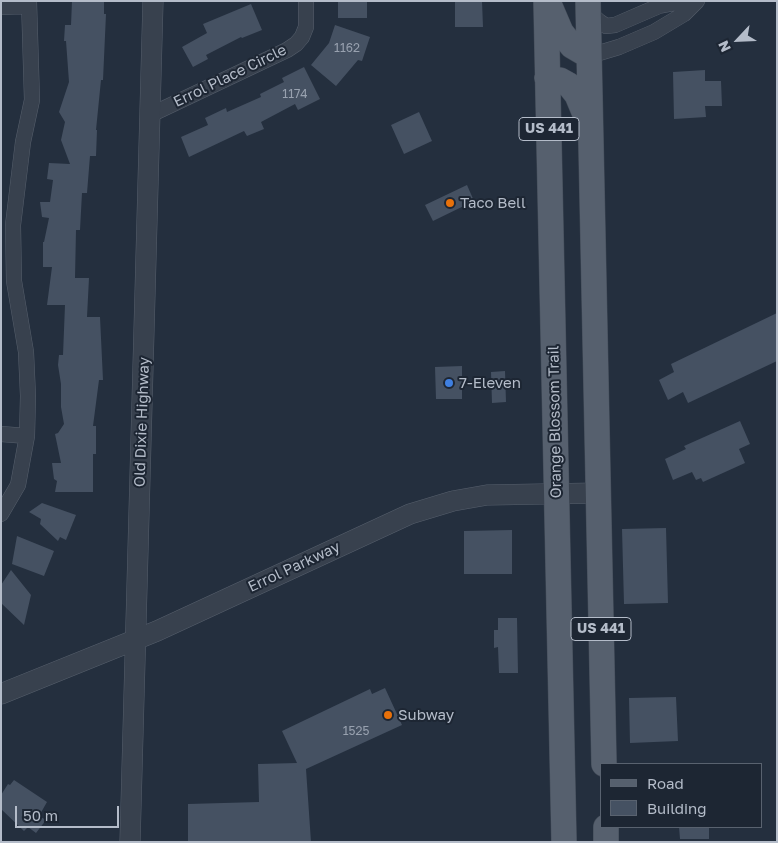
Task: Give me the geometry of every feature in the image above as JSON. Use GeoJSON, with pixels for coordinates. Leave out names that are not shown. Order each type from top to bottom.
{"type":"FeatureCollection","features":[{"type":"Feature","properties":{"kind":"main road"},"geometry":{"type":"LineString","coordinates":[[547,1],[561,32],[572,46],[589,56]]}},
{"type":"Feature","properties":{"kind":"main road","name":"Orange Blossom Trail"},"geometry":{"type":"LineString","coordinates":[[547,1],[547,78],[564,842]]}},
{"type":"Feature","properties":{"kind":"main road","name":"US 441"},"geometry":{"type":"LineString","coordinates":[[588,3],[604,763]]}},
{"type":"Feature","properties":{"kind":"main road"},"geometry":{"type":"LineString","coordinates":[[547,78],[560,80],[577,94],[590,126]]}},
{"type":"Feature","properties":{"kind":"main road"},"geometry":{"type":"LineString","coordinates":[[606,828],[606,842]]}},
{"type":"Feature","properties":{"kind":"street","name":"Old Dixie Highway"},"geometry":{"type":"LineString","coordinates":[[130,842],[153,1]]}},
{"type":"Feature","properties":{"kind":"street","name":"Errol Place Circle"},"geometry":{"type":"LineString","coordinates":[[150,115],[296,44],[302,37],[306,27],[306,1]]}},
{"type":"Feature","properties":{"kind":"street"},"geometry":{"type":"LineString","coordinates":[[588,3],[593,16],[606,26],[615,25],[659,6],[686,1]]}},
{"type":"Feature","properties":{"kind":"street"},"geometry":{"type":"LineString","coordinates":[[589,56],[619,47],[654,32],[684,14],[697,1]]}},
{"type":"Feature","properties":{"kind":"street"},"geometry":{"type":"LineString","coordinates":[[1,7],[29,3],[32,100],[7,225],[26,352],[27,436],[18,485],[1,514]]}},
{"type":"Feature","properties":{"kind":"street"},"geometry":{"type":"LineString","coordinates":[[1,434],[27,436]]}},
{"type":"Feature","properties":{"kind":"street","name":"Errol Parkway"},"geometry":{"type":"LineString","coordinates":[[1,694],[136,639],[410,514],[453,500],[487,495],[598,493]]}},
{"type":"Feature","properties":{"kind":"building"},"geometry":{"type":"Polygon","coordinates":[[[72,1],[104,1],[104,14],[106,14],[103,80],[101,80],[96,130],[96,156],[90,156],[87,193],[82,193],[80,230],[76,230],[75,278],[89,278],[87,317],[100,317],[103,380],[99,380],[93,426],[96,426],[96,454],[93,454],[93,492],[55,492],[57,481],[54,479],[52,463],[61,463],[55,434],[58,433],[64,424],[58,365],[59,355],[63,355],[65,305],[47,305],[52,267],[43,267],[43,242],[49,218],[42,217],[40,202],[50,202],[53,180],[47,179],[49,163],[70,164],[61,140],[65,122],[59,112],[69,82],[66,41],[64,41],[65,25],[71,25],[72,1]]]}},
{"type":"Feature","properties":{"kind":"building"},"geometry":{"type":"Polygon","coordinates":[[[338,1],[367,1],[367,18],[338,18],[338,1]]]}},
{"type":"Feature","properties":{"kind":"building"},"geometry":{"type":"Polygon","coordinates":[[[455,1],[482,1],[483,27],[455,27],[455,1]]]}},
{"type":"Feature","properties":{"kind":"building"},"geometry":{"type":"Polygon","coordinates":[[[251,4],[262,30],[241,37],[206,55],[208,59],[193,67],[182,47],[207,33],[203,24],[251,4]]]}},
{"type":"Feature","properties":{"kind":"building"},"geometry":{"type":"Polygon","coordinates":[[[335,25],[370,37],[362,61],[358,60],[336,86],[311,65],[329,43],[335,25]]]}},
{"type":"Feature","properties":{"kind":"building"},"geometry":{"type":"Polygon","coordinates":[[[304,67],[320,99],[298,110],[295,104],[261,122],[264,129],[247,136],[244,131],[189,157],[181,137],[208,125],[205,118],[226,108],[227,112],[261,97],[260,94],[284,82],[282,78],[304,67]]]}},
{"type":"Feature","properties":{"kind":"building"},"geometry":{"type":"Polygon","coordinates":[[[705,70],[705,81],[721,81],[722,106],[705,106],[706,117],[674,119],[673,72],[705,70]]]}},
{"type":"Feature","properties":{"kind":"building"},"geometry":{"type":"Polygon","coordinates":[[[419,112],[432,141],[404,154],[391,125],[419,112]]]}},
{"type":"Feature","properties":{"kind":"building","name":"Taco Bell"},"geometry":{"type":"Polygon","coordinates":[[[467,185],[474,201],[433,221],[425,205],[467,185]]]}},
{"type":"Feature","properties":{"kind":"building"},"geometry":{"type":"Polygon","coordinates":[[[777,313],[777,361],[688,403],[683,392],[668,400],[659,380],[674,372],[671,364],[777,313]]]}},
{"type":"Feature","properties":{"kind":"building","name":"7-Eleven"},"geometry":{"type":"Polygon","coordinates":[[[462,366],[462,399],[436,399],[435,367],[462,366]]]}},
{"type":"Feature","properties":{"kind":"building"},"geometry":{"type":"Polygon","coordinates":[[[505,371],[506,402],[492,403],[491,372],[505,371]]]}},
{"type":"Feature","properties":{"kind":"building"},"geometry":{"type":"Polygon","coordinates":[[[740,421],[750,444],[739,449],[745,463],[703,482],[701,478],[696,480],[692,472],[673,480],[665,459],[686,449],[684,446],[740,421]]]}},
{"type":"Feature","properties":{"kind":"building"},"geometry":{"type":"Polygon","coordinates":[[[42,503],[76,515],[66,540],[60,537],[58,541],[40,524],[41,519],[29,512],[42,503]]]}},
{"type":"Feature","properties":{"kind":"building"},"geometry":{"type":"Polygon","coordinates":[[[666,528],[668,603],[624,604],[622,529],[666,528]]]}},
{"type":"Feature","properties":{"kind":"building"},"geometry":{"type":"Polygon","coordinates":[[[512,530],[512,574],[464,574],[464,531],[512,530]]]}},
{"type":"Feature","properties":{"kind":"building"},"geometry":{"type":"Polygon","coordinates":[[[17,536],[54,551],[44,576],[12,564],[17,536]]]}},
{"type":"Feature","properties":{"kind":"building"},"geometry":{"type":"Polygon","coordinates":[[[11,570],[31,595],[24,625],[1,603],[1,585],[11,570]]]}},
{"type":"Feature","properties":{"kind":"building"},"geometry":{"type":"Polygon","coordinates":[[[498,618],[517,618],[518,673],[499,673],[498,647],[494,648],[494,630],[498,630],[498,618]]]}},
{"type":"Feature","properties":{"kind":"building"},"geometry":{"type":"Polygon","coordinates":[[[385,688],[402,725],[306,769],[311,842],[188,842],[188,804],[259,802],[258,764],[297,763],[282,731],[370,689],[372,694],[385,688]]]}},
{"type":"Feature","properties":{"kind":"building"},"geometry":{"type":"Polygon","coordinates":[[[676,697],[678,741],[630,743],[629,698],[676,697]]]}},
{"type":"Feature","properties":{"kind":"building"},"geometry":{"type":"Polygon","coordinates":[[[14,780],[47,802],[39,816],[46,820],[36,833],[28,827],[24,831],[1,809],[1,795],[8,784],[10,785],[14,780]]]}},
{"type":"Feature","properties":{"kind":"building"},"geometry":{"type":"Polygon","coordinates":[[[679,828],[709,828],[709,839],[680,839],[679,828]]]}},
{"type":"Feature","properties":{"kind":"place","name":"Taco Bell"},"geometry":{"type":"Point","coordinates":[450,203]}},
{"type":"Feature","properties":{"kind":"place","name":"7-Eleven"},"geometry":{"type":"Point","coordinates":[449,383]}},
{"type":"Feature","properties":{"kind":"place","name":"Subway"},"geometry":{"type":"Point","coordinates":[388,715]}}]}
